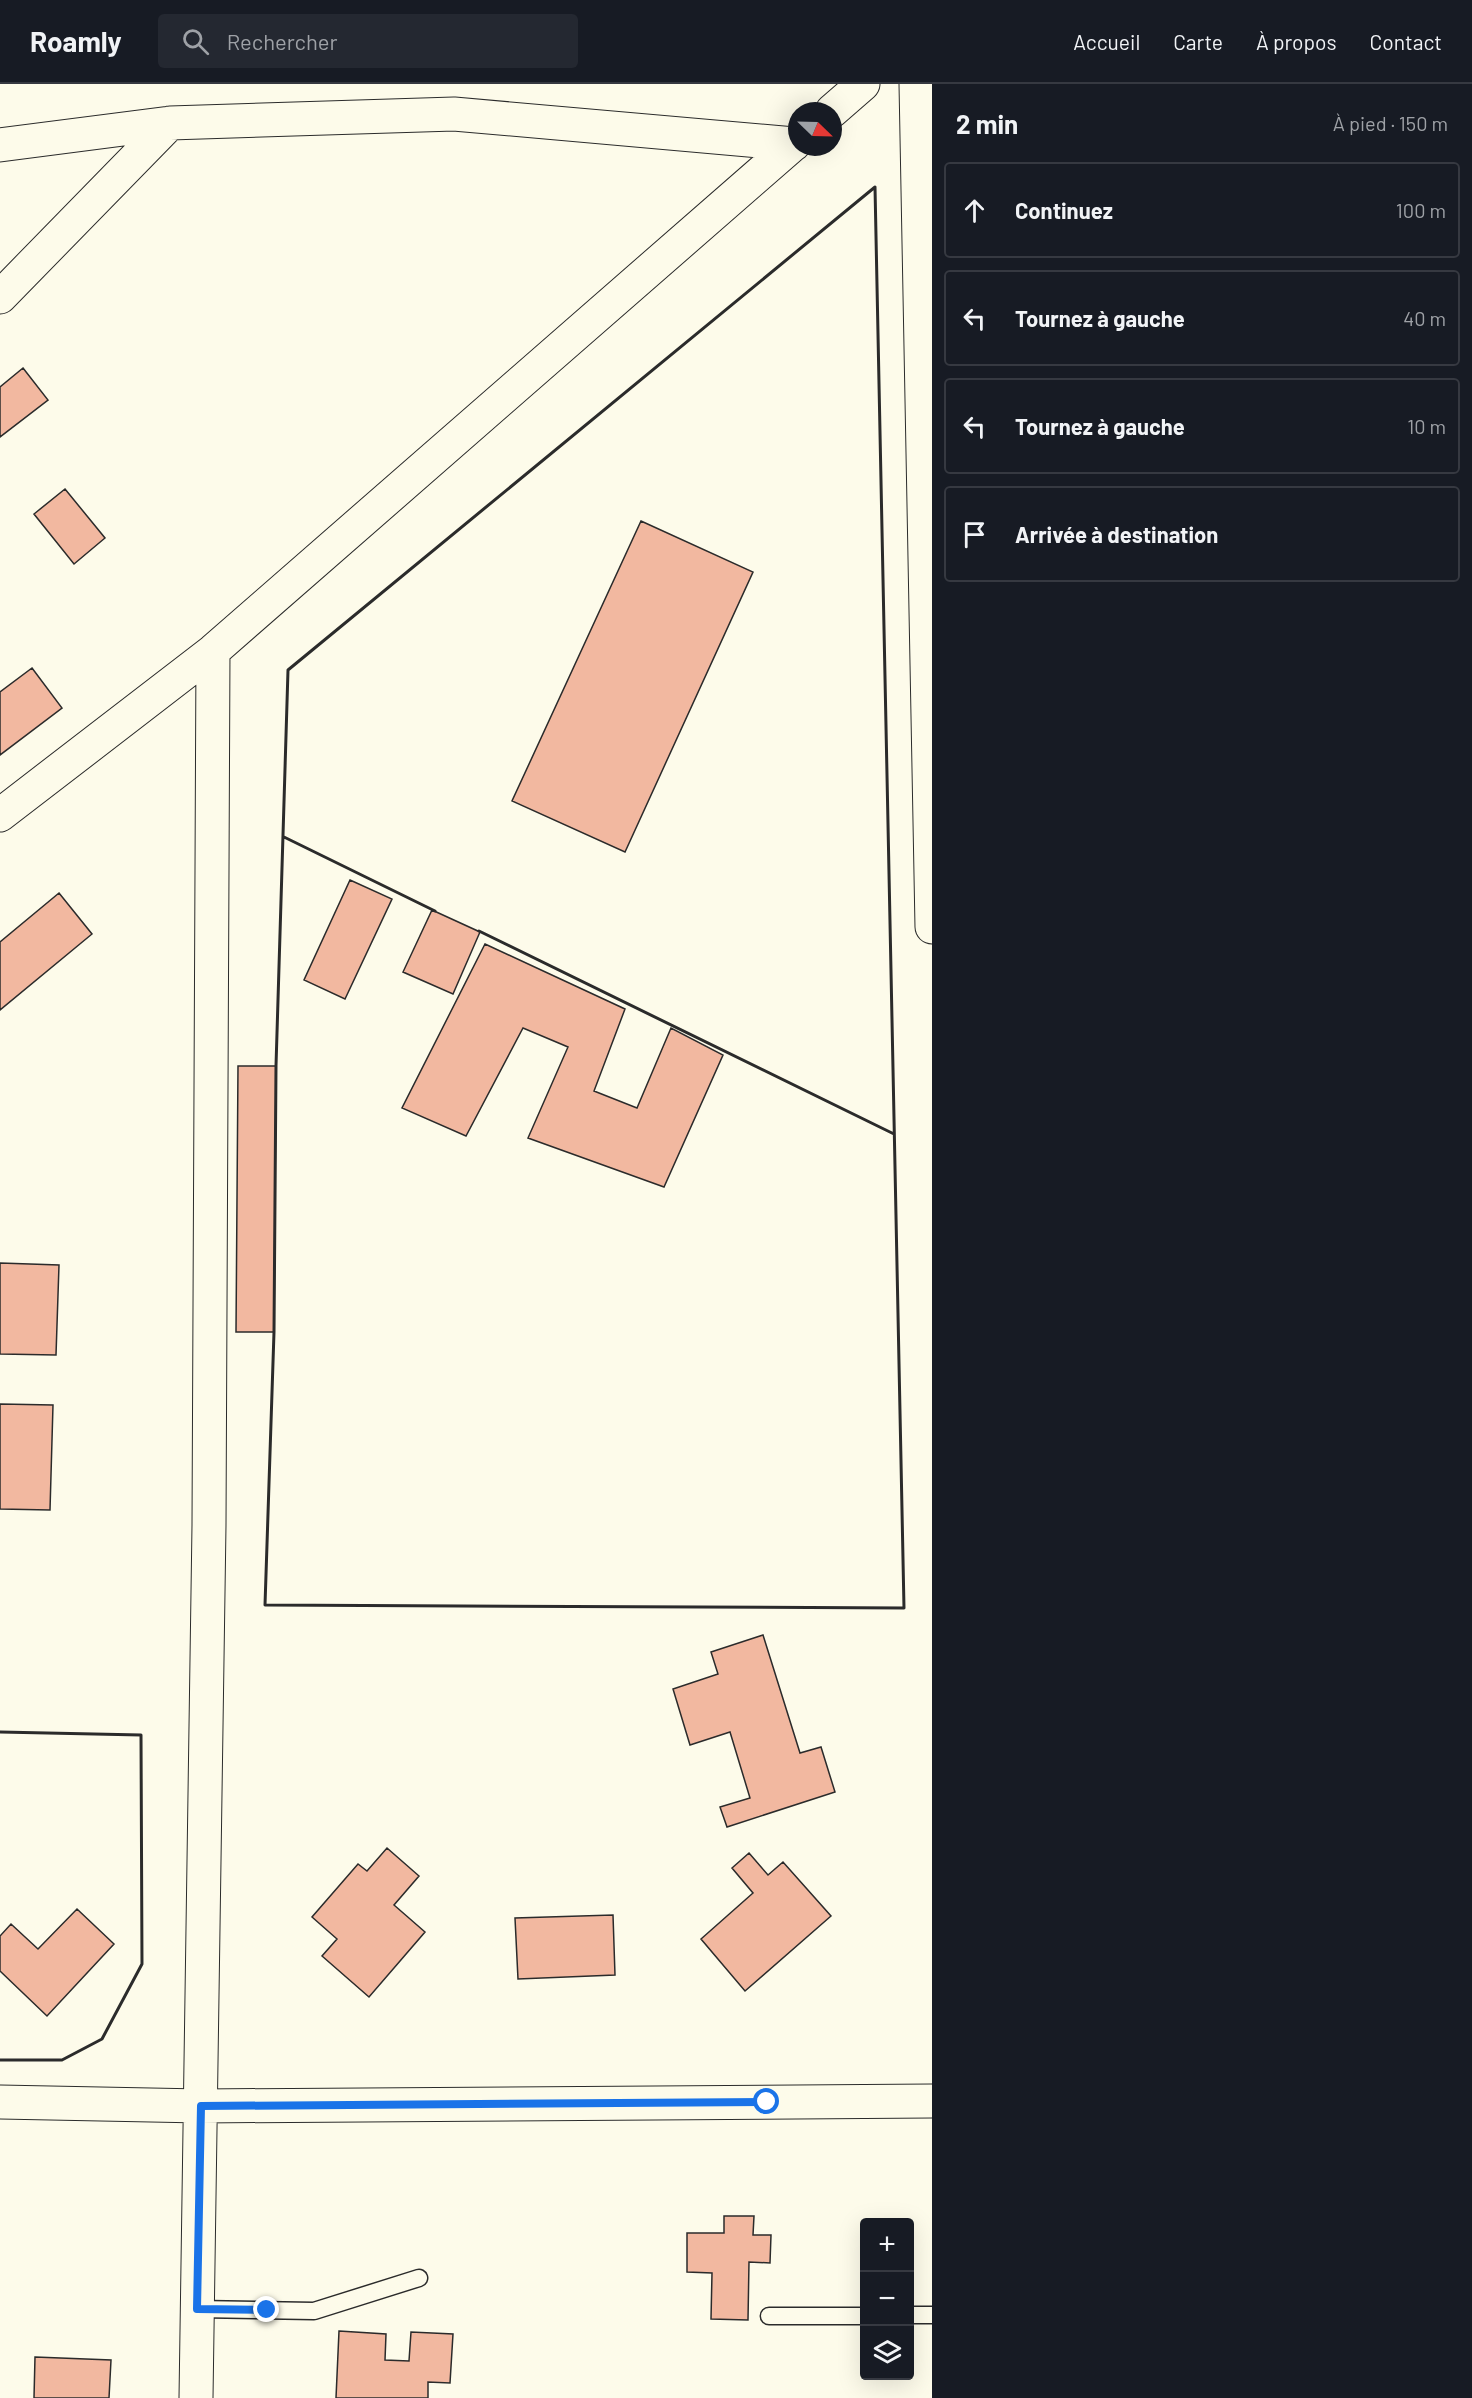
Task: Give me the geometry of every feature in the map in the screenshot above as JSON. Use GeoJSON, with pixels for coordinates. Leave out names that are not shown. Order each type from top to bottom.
{"type":"FeatureCollection","features":[{"type":"Feature","properties":{"kind":"street"},"geometry":{"type":"LineString","coordinates":[[842,102],[863,84]]}},
{"type":"Feature","properties":{"kind":"street"},"geometry":{"type":"LineString","coordinates":[[916,84],[932,927]]}},
{"type":"Feature","properties":{"kind":"street"},"geometry":{"type":"LineString","coordinates":[[0,145],[170,123],[454,114],[788,141]]}},
{"type":"Feature","properties":{"kind":"street"},"geometry":{"type":"LineString","coordinates":[[0,297],[170,123]]}},
{"type":"Feature","properties":{"kind":"street"},"geometry":{"type":"LineString","coordinates":[[0,815],[213,651],[788,149]]}},
{"type":"Feature","properties":{"kind":"street"},"geometry":{"type":"LineString","coordinates":[[196,2398],[209,1513],[213,651]]}},
{"type":"Feature","properties":{"kind":"street"},"geometry":{"type":"LineString","coordinates":[[0,2102],[201,2106],[932,2101]]}},
{"type":"Feature","properties":{"kind":"lane"},"geometry":{"type":"LineString","coordinates":[[197,2309],[314,2311],[419,2278]]}},
{"type":"Feature","properties":{"kind":"lane"},"geometry":{"type":"LineString","coordinates":[[914,2315],[932,2315]]}},
{"type":"Feature","properties":{"kind":"lane"},"geometry":{"type":"LineString","coordinates":[[769,2316],[860,2316]]}},
{"type":"Feature","properties":{"kind":"building"},"geometry":{"type":"Polygon","coordinates":[[[23,368],[48,400],[0,437],[0,387],[23,368]]]}},
{"type":"Feature","properties":{"kind":"building"},"geometry":{"type":"Polygon","coordinates":[[[65,489],[105,538],[74,564],[34,514],[65,489]]]}},
{"type":"Feature","properties":{"kind":"building"},"geometry":{"type":"Polygon","coordinates":[[[641,521],[753,572],[625,852],[512,801],[641,521]]]}},
{"type":"Feature","properties":{"kind":"building"},"geometry":{"type":"Polygon","coordinates":[[[32,668],[62,708],[0,755],[0,692],[32,668]]]}},
{"type":"Feature","properties":{"kind":"building"},"geometry":{"type":"Polygon","coordinates":[[[350,880],[392,899],[345,999],[304,980],[350,880]]]}},
{"type":"Feature","properties":{"kind":"building"},"geometry":{"type":"Polygon","coordinates":[[[59,893],[92,934],[0,1010],[0,942],[59,893]]]}},
{"type":"Feature","properties":{"kind":"building"},"geometry":{"type":"Polygon","coordinates":[[[432,910],[480,932],[453,994],[403,972],[432,910]]]}},
{"type":"Feature","properties":{"kind":"building"},"geometry":{"type":"Polygon","coordinates":[[[485,944],[625,1009],[594,1091],[637,1108],[671,1028],[723,1055],[664,1187],[528,1138],[568,1047],[523,1028],[466,1136],[402,1108],[485,944]]]}},
{"type":"Feature","properties":{"kind":"building"},"geometry":{"type":"Polygon","coordinates":[[[238,1066],[276,1066],[274,1332],[236,1332],[238,1066]]]}},
{"type":"Feature","properties":{"kind":"building"},"geometry":{"type":"Polygon","coordinates":[[[0,1263],[59,1265],[56,1355],[0,1354],[0,1263]]]}},
{"type":"Feature","properties":{"kind":"building"},"geometry":{"type":"Polygon","coordinates":[[[0,1404],[53,1405],[50,1510],[0,1509],[0,1404]]]}},
{"type":"Feature","properties":{"kind":"building"},"geometry":{"type":"Polygon","coordinates":[[[763,1635],[800,1753],[821,1747],[835,1792],[727,1827],[720,1807],[750,1798],[730,1732],[690,1745],[673,1689],[718,1674],[711,1652],[763,1635]]]}},
{"type":"Feature","properties":{"kind":"building"},"geometry":{"type":"Polygon","coordinates":[[[387,1848],[419,1876],[394,1905],[425,1932],[369,1997],[322,1956],[337,1939],[312,1917],[358,1864],[367,1871],[387,1848]]]}},
{"type":"Feature","properties":{"kind":"building"},"geometry":{"type":"Polygon","coordinates":[[[749,1853],[768,1875],[783,1862],[831,1916],[745,1991],[701,1939],[753,1893],[732,1868],[749,1853]]]}},
{"type":"Feature","properties":{"kind":"building"},"geometry":{"type":"Polygon","coordinates":[[[77,1909],[114,1944],[47,2016],[0,1971],[0,1936],[11,1924],[38,1949],[77,1909]]]}},
{"type":"Feature","properties":{"kind":"building"},"geometry":{"type":"Polygon","coordinates":[[[613,1915],[615,1975],[518,1979],[515,1918],[613,1915]]]}},
{"type":"Feature","properties":{"kind":"building"},"geometry":{"type":"Polygon","coordinates":[[[724,2216],[754,2216],[753,2235],[771,2235],[770,2263],[749,2262],[748,2320],[711,2319],[712,2273],[687,2272],[687,2233],[724,2233],[724,2216]]]}},
{"type":"Feature","properties":{"kind":"building"},"geometry":{"type":"Polygon","coordinates":[[[339,2331],[386,2334],[385,2360],[409,2361],[411,2332],[453,2334],[450,2383],[428,2382],[428,2398],[336,2398],[339,2331]]]}},
{"type":"Feature","properties":{"kind":"building"},"geometry":{"type":"Polygon","coordinates":[[[35,2357],[111,2360],[109,2398],[34,2398],[35,2357]]]}},
{"type":"Feature","properties":{"kind":"wall"},"geometry":{"type":"LineString","coordinates":[[875,187],[904,1608],[265,1605],[274,1332],[276,1066],[288,670],[875,187]]}},
{"type":"Feature","properties":{"kind":"wall"},"geometry":{"type":"LineString","coordinates":[[284,837],[435,911]]}},
{"type":"Feature","properties":{"kind":"wall"},"geometry":{"type":"LineString","coordinates":[[479,931],[894,1134]]}},
{"type":"Feature","properties":{"kind":"wall"},"geometry":{"type":"LineString","coordinates":[[0,1732],[141,1735],[142,1964],[102,2039],[62,2060],[0,2060]]}},
{"type":"Feature","properties":{"kind":"route"},"geometry":{"type":"LineString","coordinates":[[267,2310],[197,2309],[201,2106],[767,2102]]}}]}
